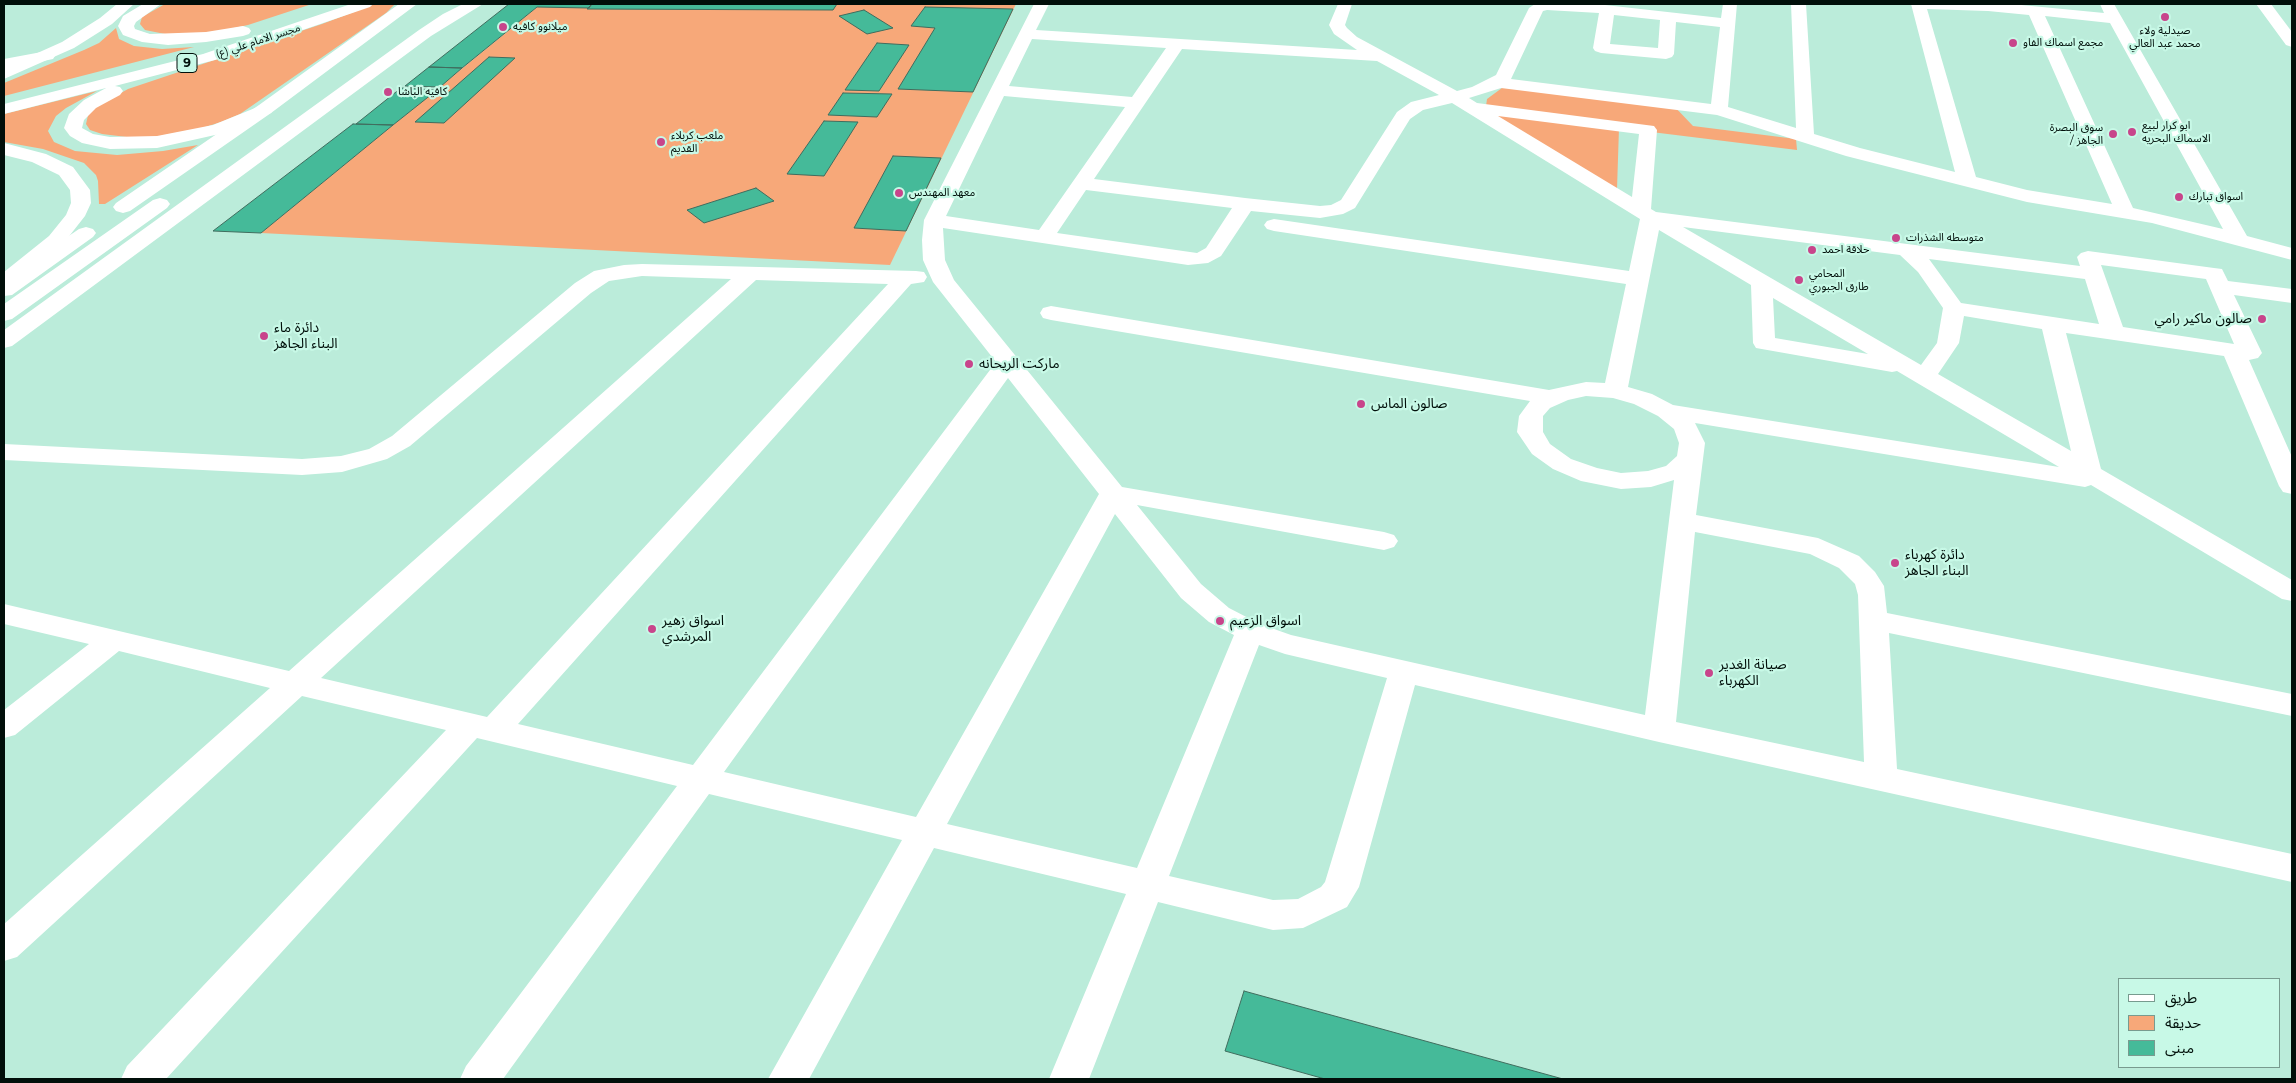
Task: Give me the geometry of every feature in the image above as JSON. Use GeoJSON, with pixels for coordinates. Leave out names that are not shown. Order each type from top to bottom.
{"type":"FeatureCollection","features":[{"type":"Feature","properties":{"kind":"main road"},"geometry":{"type":"LineString","coordinates":[[4,74],[47,56],[88,33],[126,4]]}},
{"type":"Feature","properties":{"kind":"main road"},"geometry":{"type":"LineString","coordinates":[[153,4],[129,18],[126,26],[129,32],[154,40],[198,38],[247,30],[305,16]]}},
{"type":"Feature","properties":{"kind":"main road","name":"مجسر الامام علي (ع)"},"geometry":{"type":"LineString","coordinates":[[4,100],[177,56],[339,4]]}},
{"type":"Feature","properties":{"kind":"main road","name":"مجسر الامام علي (ع)"},"geometry":{"type":"LineString","coordinates":[[4,109],[186,64],[366,4]]}},
{"type":"Feature","properties":{"kind":"main road"},"geometry":{"type":"LineString","coordinates":[[4,290],[265,109],[409,4]]}},
{"type":"Feature","properties":{"kind":"main road"},"geometry":{"type":"LineString","coordinates":[[213,165],[421,16],[445,4]]}},
{"type":"Feature","properties":{"kind":"main road"},"geometry":{"type":"LineString","coordinates":[[4,341],[425,33],[448,17],[475,4]]}},
{"type":"Feature","properties":{"kind":"main road"},"geometry":{"type":"LineString","coordinates":[[1041,4],[934,220],[932,240],[934,260],[944,282],[1113,493],[1191,590],[1219,615],[1250,631],[1285,644],[1659,730],[2292,868]]}},
{"type":"Feature","properties":{"kind":"main road"},"geometry":{"type":"LineString","coordinates":[[1345,4],[1337,25],[1340,31],[1380,57],[1461,102],[1646,214],[2292,592]]}},
{"type":"Feature","properties":{"kind":"main road"},"geometry":{"type":"LineString","coordinates":[[1461,102],[1503,78],[1537,8],[1559,4],[1728,23]]}},
{"type":"Feature","properties":{"kind":"main road"},"geometry":{"type":"LineString","coordinates":[[1719,110],[1730,4]]}},
{"type":"Feature","properties":{"kind":"main road"},"geometry":{"type":"LineString","coordinates":[[1798,4],[1805,137]]}},
{"type":"Feature","properties":{"kind":"main road"},"geometry":{"type":"LineString","coordinates":[[1967,181],[1919,4],[1988,6],[2035,11],[2112,11],[2239,239]]}},
{"type":"Feature","properties":{"kind":"main road"},"geometry":{"type":"LineString","coordinates":[[2262,4],[2292,42]]}},
{"type":"Feature","properties":{"kind":"main road"},"geometry":{"type":"LineString","coordinates":[[1607,10],[1601,48],[1666,54],[1668,16]]}},
{"type":"Feature","properties":{"kind":"main road"},"geometry":{"type":"LineString","coordinates":[[2035,11],[2125,212]]}},
{"type":"Feature","properties":{"kind":"main road"},"geometry":{"type":"LineString","coordinates":[[377,28],[409,24],[420,26],[426,30],[425,33]]}},
{"type":"Feature","properties":{"kind":"main road"},"geometry":{"type":"LineString","coordinates":[[1026,34],[1380,57]]}},
{"type":"Feature","properties":{"kind":"main road"},"geometry":{"type":"LineString","coordinates":[[1044,237],[1178,44]]}},
{"type":"Feature","properties":{"kind":"main road"},"geometry":{"type":"LineString","coordinates":[[4,64],[47,56]]}},
{"type":"Feature","properties":{"kind":"main road"},"geometry":{"type":"LineString","coordinates":[[186,64],[130,83],[98,99],[75,118],[73,128],[81,136],[88,139],[123,144],[167,141],[204,133],[238,122],[265,109]]}},
{"type":"Feature","properties":{"kind":"main road"},"geometry":{"type":"LineString","coordinates":[[1498,82],[1719,110],[1853,152],[1967,181],[2027,196],[2125,212],[2191,226],[2292,254]]}},
{"type":"Feature","properties":{"kind":"main road"},"geometry":{"type":"LineString","coordinates":[[999,90],[1138,103]]}},
{"type":"Feature","properties":{"kind":"main road"},"geometry":{"type":"LineString","coordinates":[[1240,212],[1320,212],[1343,207],[1352,200],[1403,116],[1417,106],[1461,102],[1648,130],[1646,214],[1638,279],[1615,391]]}},
{"type":"Feature","properties":{"kind":"main road"},"geometry":{"type":"LineString","coordinates":[[4,150],[39,158],[66,171],[80,190],[81,203],[75,216],[56,240],[4,283]]}},
{"type":"Feature","properties":{"kind":"main road"},"geometry":{"type":"LineString","coordinates":[[1081,183],[1240,212],[1638,279]]}},
{"type":"Feature","properties":{"kind":"main road"},"geometry":{"type":"LineString","coordinates":[[4,314],[173,194]]}},
{"type":"Feature","properties":{"kind":"main road"},"geometry":{"type":"LineString","coordinates":[[934,220],[1195,260],[1211,254],[1240,212]]}},
{"type":"Feature","properties":{"kind":"main road"},"geometry":{"type":"LineString","coordinates":[[1646,214],[2093,274]]}},
{"type":"Feature","properties":{"kind":"main road"},"geometry":{"type":"LineString","coordinates":[[2226,215],[2292,236]]}},
{"type":"Feature","properties":{"kind":"main road"},"geometry":{"type":"LineString","coordinates":[[1954,308],[2250,353],[2191,226]]}},
{"type":"Feature","properties":{"kind":"main road"},"geometry":{"type":"LineString","coordinates":[[1906,250],[1926,268],[1954,308],[1948,343],[1916,372]]}},
{"type":"Feature","properties":{"kind":"main road"},"geometry":{"type":"LineString","coordinates":[[2113,333],[2088,257],[2292,296]]}},
{"type":"Feature","properties":{"kind":"main road"},"geometry":{"type":"LineString","coordinates":[[4,452],[302,467],[342,464],[378,454],[401,440],[583,288],[602,276],[624,271],[642,270],[905,278],[940,273]]}},
{"type":"Feature","properties":{"kind":"main road"},"geometry":{"type":"LineString","coordinates":[[4,946],[751,274]]}},
{"type":"Feature","properties":{"kind":"main road"},"geometry":{"type":"LineString","coordinates":[[142,1079],[481,728],[905,278]]}},
{"type":"Feature","properties":{"kind":"main road"},"geometry":{"type":"LineString","coordinates":[[1762,282],[1764,343],[1916,372]]}},
{"type":"Feature","properties":{"kind":"main road"},"geometry":{"type":"LineString","coordinates":[[1051,313],[1552,398]]}},
{"type":"Feature","properties":{"kind":"main road"},"geometry":{"type":"LineString","coordinates":[[2052,324],[2095,478]]}},
{"type":"Feature","properties":{"kind":"main road"},"geometry":{"type":"LineString","coordinates":[[2233,351],[2292,486]]}},
{"type":"Feature","properties":{"kind":"main road"},"geometry":{"type":"LineString","coordinates":[[480,1079],[1008,362]]}},
{"type":"Feature","properties":{"kind":"main road"},"geometry":{"type":"LineString","coordinates":[[1659,730],[1692,443],[1685,426],[1667,411],[1643,399],[1615,391],[1586,390],[1560,394],[1541,403],[1530,416],[1530,432],[1541,449],[1562,464],[1590,475],[1621,481],[1650,479],[1675,472],[1689,459]]}},
{"type":"Feature","properties":{"kind":"main road"},"geometry":{"type":"LineString","coordinates":[[1667,411],[2095,478]]}},
{"type":"Feature","properties":{"kind":"main road"},"geometry":{"type":"LineString","coordinates":[[1113,493],[1384,541]]}},
{"type":"Feature","properties":{"kind":"main road"},"geometry":{"type":"LineString","coordinates":[[788,1079],[1113,493]]}},
{"type":"Feature","properties":{"kind":"main road"},"geometry":{"type":"LineString","coordinates":[[1682,521],[1808,544],[1840,556],[1859,570],[1870,586],[1881,778]]}},
{"type":"Feature","properties":{"kind":"main road"},"geometry":{"type":"LineString","coordinates":[[4,614],[924,834],[1273,915],[1303,913],[1334,897],[1341,888],[1404,671]]}},
{"type":"Feature","properties":{"kind":"main road"},"geometry":{"type":"LineString","coordinates":[[1872,620],[2292,705]]}},
{"type":"Feature","properties":{"kind":"main road"},"geometry":{"type":"LineString","coordinates":[[1069,1079],[1250,631]]}},
{"type":"Feature","properties":{"kind":"main road"},"geometry":{"type":"LineString","coordinates":[[4,727],[114,640]]}},
{"type":"Feature","properties":{"kind":"green space"},"geometry":{"type":"Polygon","coordinates":[[[165,4],[312,4],[248,25],[211,33],[170,35],[145,30],[140,24],[142,17],[165,4]]]}},
{"type":"Feature","properties":{"kind":"green space"},"geometry":{"type":"Polygon","coordinates":[[[375,4],[395,4],[386,13],[240,114],[221,122],[202,128],[155,137],[135,138],[102,134],[90,130],[86,124],[89,111],[128,89],[322,24],[375,4]]]}},
{"type":"Feature","properties":{"kind":"green space","name":"ملعب كربلاء القديم"},"geometry":{"type":"Polygon","coordinates":[[[541,4],[1016,4],[890,265],[261,233],[541,4]]]}},
{"type":"Feature","properties":{"kind":"green space"},"geometry":{"type":"Polygon","coordinates":[[[116,28],[119,39],[134,46],[162,49],[194,47],[4,96],[4,83],[99,43],[116,28]]]}},
{"type":"Feature","properties":{"kind":"green space"},"geometry":{"type":"Polygon","coordinates":[[[1506,85],[1673,105],[1693,126],[1796,139],[1797,150],[1619,128],[1617,189],[1485,113],[1487,99],[1506,85]]]}},
{"type":"Feature","properties":{"kind":"green space"},"geometry":{"type":"Polygon","coordinates":[[[97,91],[66,108],[56,116],[48,131],[54,142],[75,151],[117,155],[163,151],[198,145],[105,204],[99,204],[96,175],[84,163],[43,149],[4,142],[4,114],[97,91]]]}},
{"type":"Feature","properties":{"kind":"building"},"geometry":{"type":"Polygon","coordinates":[[[509,4],[592,4],[589,8],[537,7],[462,68],[429,67],[509,4]]]}},
{"type":"Feature","properties":{"kind":"building"},"geometry":{"type":"Polygon","coordinates":[[[592,4],[837,4],[833,10],[587,9],[592,4]]]}},
{"type":"Feature","properties":{"kind":"building"},"geometry":{"type":"Polygon","coordinates":[[[925,7],[1013,9],[973,92],[898,89],[935,28],[911,26],[925,7]]]}},
{"type":"Feature","properties":{"kind":"building"},"geometry":{"type":"Polygon","coordinates":[[[864,10],[893,28],[867,34],[839,16],[864,10]]]}},
{"type":"Feature","properties":{"kind":"building"},"geometry":{"type":"Polygon","coordinates":[[[877,43],[909,45],[879,91],[845,90],[877,43]]]}},
{"type":"Feature","properties":{"kind":"building"},"geometry":{"type":"Polygon","coordinates":[[[489,57],[515,58],[444,123],[415,122],[489,57]]]}},
{"type":"Feature","properties":{"kind":"building"},"geometry":{"type":"Polygon","coordinates":[[[429,67],[462,68],[440,87],[405,86],[429,67]]]}},
{"type":"Feature","properties":{"kind":"building"},"geometry":{"type":"Polygon","coordinates":[[[401,88],[437,90],[393,125],[356,124],[401,88]]]}},
{"type":"Feature","properties":{"kind":"building"},"geometry":{"type":"Polygon","coordinates":[[[843,93],[892,94],[877,117],[828,115],[843,93]]]}},
{"type":"Feature","properties":{"kind":"building"},"geometry":{"type":"Polygon","coordinates":[[[824,121],[858,122],[824,176],[787,174],[824,121]]]}},
{"type":"Feature","properties":{"kind":"building"},"geometry":{"type":"Polygon","coordinates":[[[353,124],[393,125],[261,233],[213,231],[353,124]]]}},
{"type":"Feature","properties":{"kind":"building","name":"معهد المهندس"},"geometry":{"type":"Polygon","coordinates":[[[893,156],[941,158],[906,231],[854,228],[893,156]]]}},
{"type":"Feature","properties":{"kind":"building"},"geometry":{"type":"Polygon","coordinates":[[[756,188],[774,201],[704,223],[687,210],[756,188]]]}},
{"type":"Feature","properties":{"kind":"building"},"geometry":{"type":"Polygon","coordinates":[[[1244,991],[1563,1079],[1325,1079],[1225,1051],[1244,991]]]}},
{"type":"Feature","properties":{"kind":"place","name":"صيدلية ولاء محمد عبد العالي"},"geometry":{"type":"Point","coordinates":[2165,17]}},
{"type":"Feature","properties":{"kind":"place","name":"ميلانوو كافيه"},"geometry":{"type":"Point","coordinates":[503,27]}},
{"type":"Feature","properties":{"kind":"place","name":"مجمع اسماك الفاو"},"geometry":{"type":"Point","coordinates":[2013,43]}},
{"type":"Feature","properties":{"kind":"place","name":"كافيه الباشا"},"geometry":{"type":"Point","coordinates":[388,92]}},
{"type":"Feature","properties":{"kind":"place","name":"ابو كرار لبيع الاسماك البحريه"},"geometry":{"type":"Point","coordinates":[2132,132]}},
{"type":"Feature","properties":{"kind":"place","name":"سوق البصرة / الجاهز"},"geometry":{"type":"Point","coordinates":[2113,134]}},
{"type":"Feature","properties":{"kind":"place","name":"ملعب كربلاء القديم"},"geometry":{"type":"Point","coordinates":[661,142]}},
{"type":"Feature","properties":{"kind":"place","name":"معهد المهندس"},"geometry":{"type":"Point","coordinates":[899,193]}},
{"type":"Feature","properties":{"kind":"place","name":"اسواق تبارك"},"geometry":{"type":"Point","coordinates":[2179,197]}},
{"type":"Feature","properties":{"kind":"place","name":"متوسطه الشذرات"},"geometry":{"type":"Point","coordinates":[1896,238]}},
{"type":"Feature","properties":{"kind":"place","name":"حلاقة احمد"},"geometry":{"type":"Point","coordinates":[1812,250]}},
{"type":"Feature","properties":{"kind":"place","name":"المحامي طارق الجبوري"},"geometry":{"type":"Point","coordinates":[1799,280]}},
{"type":"Feature","properties":{"kind":"place","name":"صالون ماكير رامي"},"geometry":{"type":"Point","coordinates":[2262,319]}},
{"type":"Feature","properties":{"kind":"place","name":"دائرة ماء البناء الجاهز"},"geometry":{"type":"Point","coordinates":[264,336]}},
{"type":"Feature","properties":{"kind":"place","name":"ماركت الريحانه"},"geometry":{"type":"Point","coordinates":[969,364]}},
{"type":"Feature","properties":{"kind":"place","name":"صالون الماس"},"geometry":{"type":"Point","coordinates":[1361,404]}},
{"type":"Feature","properties":{"kind":"place","name":"دائرة كهرباء البناء الجاهز"},"geometry":{"type":"Point","coordinates":[1895,563]}},
{"type":"Feature","properties":{"kind":"place","name":"اسواق الزعيم"},"geometry":{"type":"Point","coordinates":[1220,621]}},
{"type":"Feature","properties":{"kind":"place","name":"اسواق زهير المرشدي"},"geometry":{"type":"Point","coordinates":[652,629]}},
{"type":"Feature","properties":{"kind":"place","name":"صيانة الغدير الكهرباء"},"geometry":{"type":"Point","coordinates":[1709,673]}}]}
